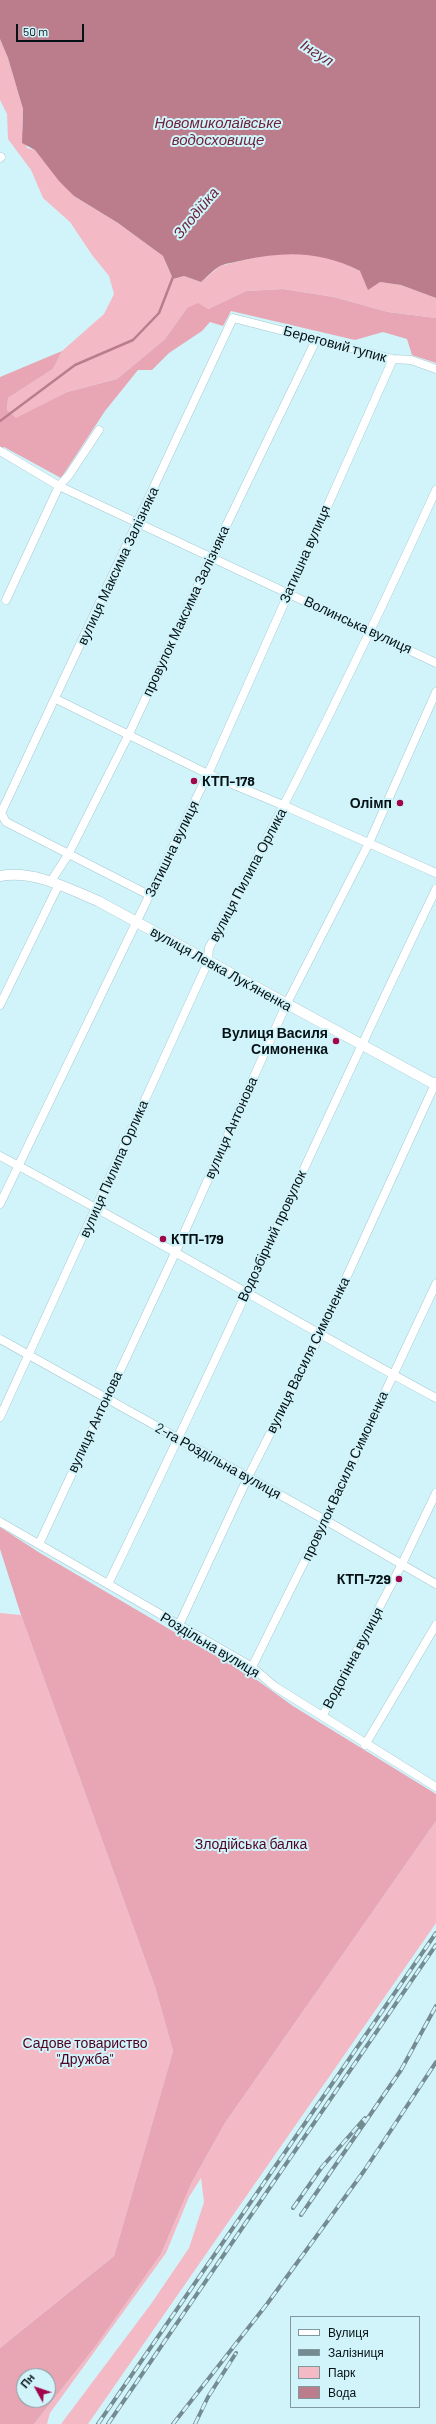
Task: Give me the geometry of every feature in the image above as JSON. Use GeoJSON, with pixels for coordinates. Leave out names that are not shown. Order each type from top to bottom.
{"type":"FeatureCollection","features":[{"type":"Feature","properties":{"kind":"street","name":"Береговий тупик"},"geometry":{"type":"LineString","coordinates":[[233,318],[317,338],[393,359],[411,360],[436,369]]}},
{"type":"Feature","properties":{"kind":"street","name":"вулиця Максима Залізняка"},"geometry":{"type":"LineString","coordinates":[[1,813],[56,699],[233,318]]}},
{"type":"Feature","properties":{"kind":"street","name":"провулок Максима Залізняка"},"geometry":{"type":"LineString","coordinates":[[0,1005],[55,882],[129,734],[211,557],[317,338]]}},
{"type":"Feature","properties":{"kind":"street","name":"Затишна вулиця"},"geometry":{"type":"LineString","coordinates":[[0,1204],[135,922],[208,774],[393,359]]}},
{"type":"Feature","properties":{"kind":"street"},"geometry":{"type":"LineString","coordinates":[[6,600],[58,486],[69,475],[99,430]]}},
{"type":"Feature","properties":{"kind":"street","name":"Волинська вулиця"},"geometry":{"type":"LineString","coordinates":[[0,451],[58,486],[372,631],[436,663]]}},
{"type":"Feature","properties":{"kind":"street","name":"вулиця Пилипа Орлика"},"geometry":{"type":"LineString","coordinates":[[0,1417],[30,1356],[208,962],[209,948],[286,806],[372,631],[436,490]]}},
{"type":"Feature","properties":{"kind":"street","name":"вулиця Антонова"},"geometry":{"type":"LineString","coordinates":[[39,1544],[176,1251],[286,1005],[369,843],[436,692]]}},
{"type":"Feature","properties":{"kind":"street"},"geometry":{"type":"LineString","coordinates":[[56,699],[208,774],[286,806],[436,873]]}},
{"type":"Feature","properties":{"kind":"street"},"geometry":{"type":"LineString","coordinates":[[1,813],[6,822],[68,855],[149,895]]}},
{"type":"Feature","properties":{"kind":"street","name":"вулиця Левка Лукʼяненка"},"geometry":{"type":"LineString","coordinates":[[0,876],[27,876],[55,882],[135,922],[360,1045],[436,1084]]}},
{"type":"Feature","properties":{"kind":"street","name":"Водозбірний провулок"},"geometry":{"type":"LineString","coordinates":[[108,1584],[179,1440],[360,1045],[436,889]]}},
{"type":"Feature","properties":{"kind":"street","name":"вулиця Василя Симоненка"},"geometry":{"type":"LineString","coordinates":[[178,1627],[248,1477],[320,1335],[436,1084]]}},
{"type":"Feature","properties":{"kind":"street"},"geometry":{"type":"LineString","coordinates":[[0,1156],[176,1251],[320,1335],[436,1398]]}},
{"type":"Feature","properties":{"kind":"street","name":"провулок Василя Симоненка"},"geometry":{"type":"LineString","coordinates":[[252,1667],[326,1520],[436,1284]]}},
{"type":"Feature","properties":{"kind":"street","name":"2-га Роздільна вулиця"},"geometry":{"type":"LineString","coordinates":[[0,1339],[179,1440],[326,1520],[436,1584]]}},
{"type":"Feature","properties":{"kind":"street","name":"Водогінна вулиця"},"geometry":{"type":"LineString","coordinates":[[323,1716],[402,1564],[436,1493]]}},
{"type":"Feature","properties":{"kind":"street","name":"Роздільна вулиця"},"geometry":{"type":"LineString","coordinates":[[0,1522],[108,1584],[178,1627],[252,1667],[274,1686],[323,1716],[365,1745],[436,1788]]}},
{"type":"Feature","properties":{"kind":"street"},"geometry":{"type":"LineString","coordinates":[[365,1745],[436,1625]]}},
{"type":"Feature","properties":{"kind":"green space"},"geometry":{"type":"Polygon","coordinates":[[[0,39],[8,58],[23,109],[22,129],[27,148],[35,150],[74,196],[118,223],[163,256],[173,279],[184,276],[201,282],[220,266],[270,254],[312,254],[339,260],[380,282],[401,285],[436,298],[436,318],[388,312],[334,297],[283,289],[246,291],[208,309],[187,308],[165,339],[117,379],[67,392],[16,419],[7,410],[8,398],[53,369],[62,351],[104,314],[114,294],[109,276],[92,255],[70,222],[43,198],[31,170],[8,139],[7,114],[0,100],[0,39]]]}},
{"type":"Feature","properties":{"kind":"green space"},"geometry":{"type":"Polygon","coordinates":[[[283,289],[334,297],[388,312],[436,318],[436,363],[412,355],[407,339],[383,332],[355,340],[231,311],[223,326],[210,322],[202,331],[169,353],[152,370],[138,370],[105,411],[61,478],[4,447],[0,451],[0,377],[62,351],[53,369],[8,398],[7,410],[16,418],[67,392],[117,379],[165,339],[187,308],[198,303],[208,309],[246,291],[283,289]]]}},
{"type":"Feature","properties":{"kind":"green space","name":"Злодійська балка"},"geometry":{"type":"Polygon","coordinates":[[[0,1527],[40,1553],[193,1643],[243,1670],[293,1706],[436,1794],[436,1821],[225,2123],[192,2182],[161,2254],[95,2347],[56,2396],[56,2368],[16,2368],[16,2408],[47,2408],[34,2424],[0,2424],[0,2348],[114,2256],[173,2051],[155,1987],[21,1615],[0,1549],[0,1527]]]}},
{"type":"Feature","properties":{"kind":"green space","name":"Садове товариство \"Дружба\""},"geometry":{"type":"Polygon","coordinates":[[[0,1613],[21,1615],[155,1987],[173,2051],[114,2256],[0,2348],[0,1613]]]}},
{"type":"Feature","properties":{"kind":"green space"},"geometry":{"type":"Polygon","coordinates":[[[436,1821],[436,1923],[88,2424],[61,2424],[151,2304],[189,2248],[204,2202],[201,2178],[189,2197],[166,2253],[56,2405],[56,2396],[95,2347],[161,2254],[192,2182],[225,2123],[436,1821]]]}},
{"type":"Feature","properties":{"kind":"green space"},"geometry":{"type":"Polygon","coordinates":[[[47,2408],[54,2408],[50,2413],[47,2424],[34,2424],[47,2408]]]}},
{"type":"Feature","properties":{"kind":"water","name":"Новомиколаївське водосховище"},"geometry":{"type":"Polygon","coordinates":[[[0,0],[436,0],[436,298],[401,285],[380,282],[368,290],[360,271],[346,264],[317,256],[289,254],[259,257],[220,266],[201,282],[184,276],[173,279],[163,256],[118,223],[74,196],[59,181],[35,150],[22,143],[23,109],[8,58],[0,39],[0,0]]]}},
{"type":"Feature","properties":{"kind":"waterway","name":"Злодійка"},"geometry":{"type":"LineString","coordinates":[[0,421],[75,365],[133,340],[159,313],[173,277]]}},
{"type":"Feature","properties":{"kind":"railway"},"geometry":{"type":"LineString","coordinates":[[98,2424],[436,1933]]}},
{"type":"Feature","properties":{"kind":"railway"},"geometry":{"type":"LineString","coordinates":[[108,2424],[436,1945]]}},
{"type":"Feature","properties":{"kind":"railway"},"geometry":{"type":"LineString","coordinates":[[301,2215],[401,2070],[436,2006]]}},
{"type":"Feature","properties":{"kind":"railway"},"geometry":{"type":"LineString","coordinates":[[173,2424],[267,2304],[364,2171],[436,2062]]}},
{"type":"Feature","properties":{"kind":"railway"},"geometry":{"type":"LineString","coordinates":[[293,2208],[322,2167],[365,2118]]}},
{"type":"Feature","properties":{"kind":"railway"},"geometry":{"type":"LineString","coordinates":[[195,2424],[208,2397],[236,2353]]}},
{"type":"Feature","properties":{"kind":"place","name":"КТП-178"},"geometry":{"type":"Point","coordinates":[194,781]}},
{"type":"Feature","properties":{"kind":"place","name":"Олімп"},"geometry":{"type":"Point","coordinates":[400,803]}},
{"type":"Feature","properties":{"kind":"place","name":"Вулиця Василя Симоненка"},"geometry":{"type":"Point","coordinates":[336,1041]}},
{"type":"Feature","properties":{"kind":"place","name":"КТП-179"},"geometry":{"type":"Point","coordinates":[163,1239]}},
{"type":"Feature","properties":{"kind":"place","name":"КТП-729"},"geometry":{"type":"Point","coordinates":[399,1579]}},
{"type":"Feature","properties":{"kind":"water label","name":"Інгул"},"geometry":{"type":"Point","coordinates":[317,53]}}]}
